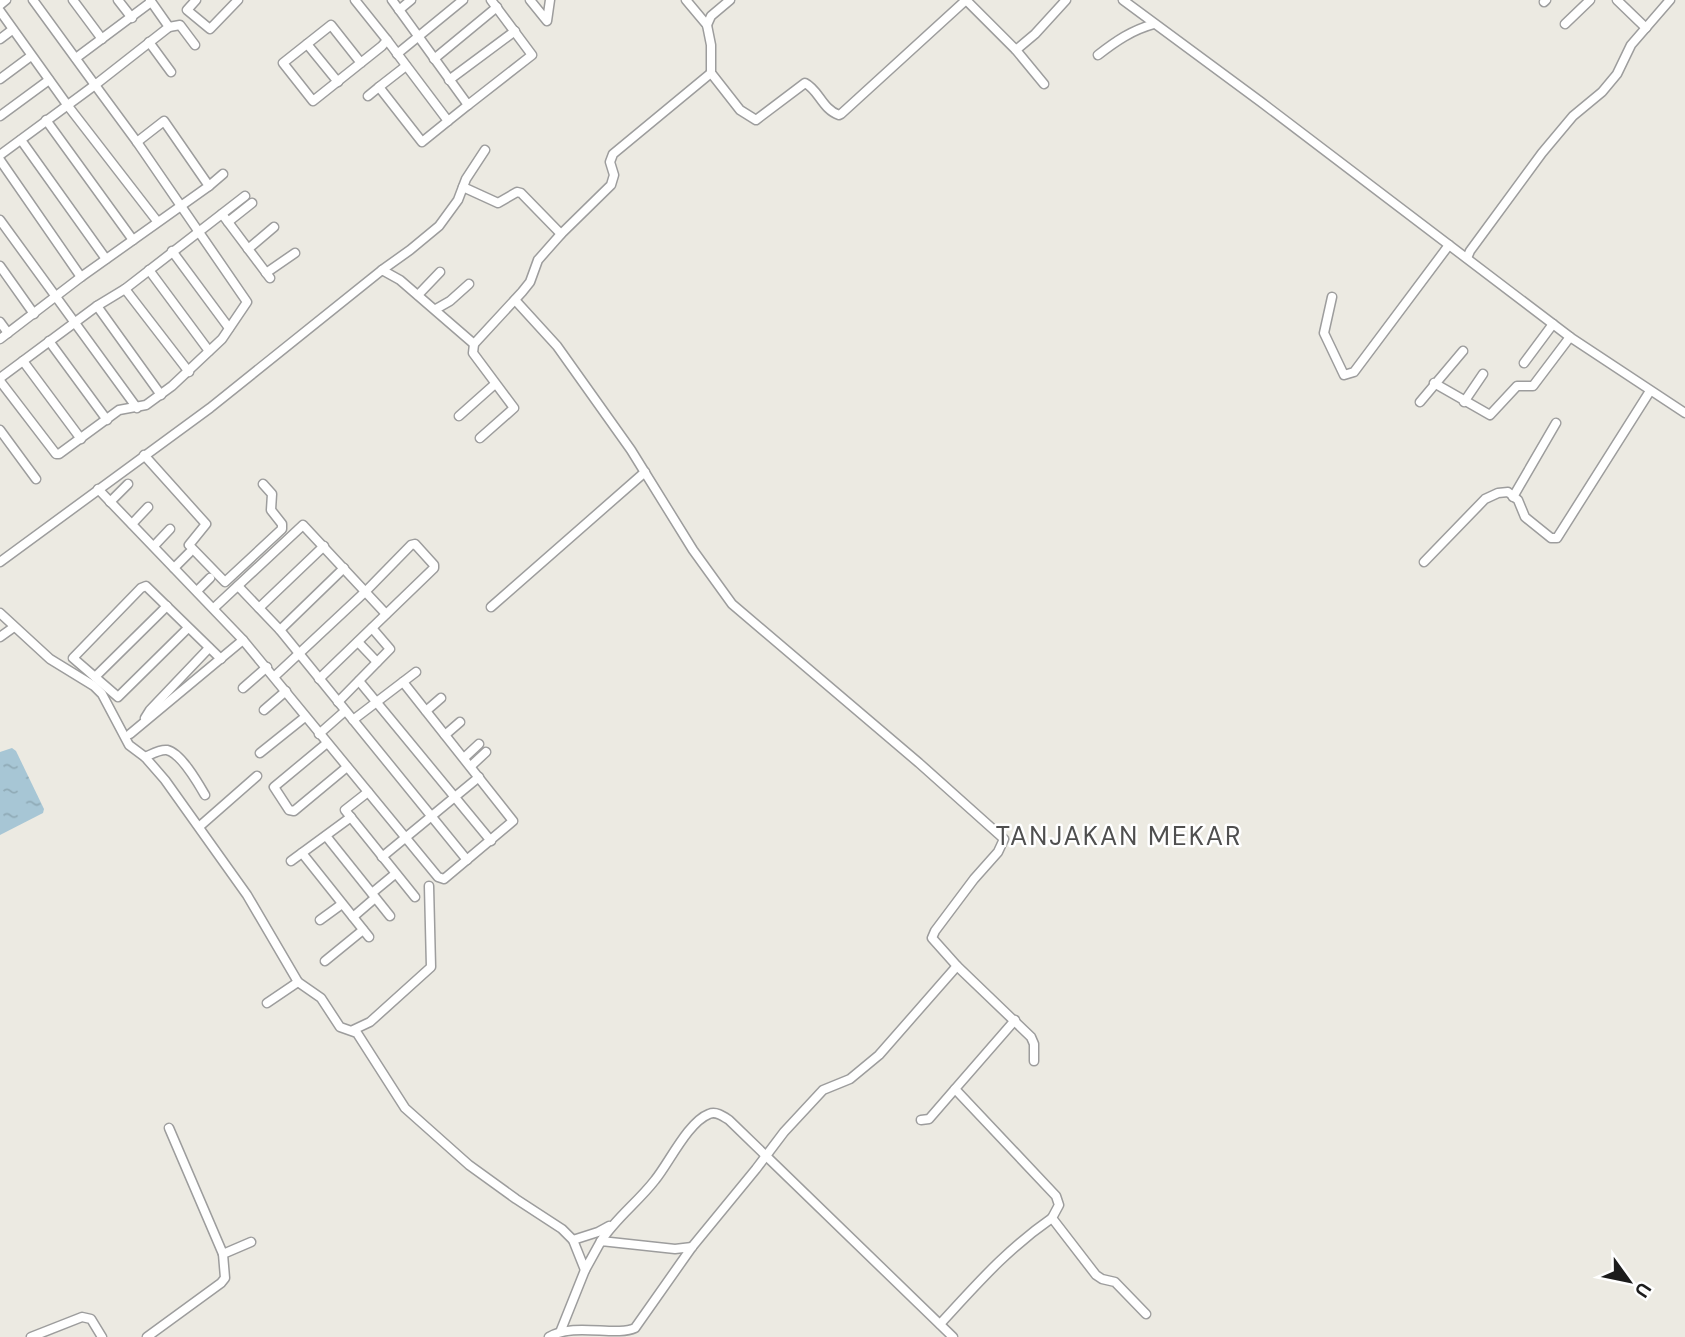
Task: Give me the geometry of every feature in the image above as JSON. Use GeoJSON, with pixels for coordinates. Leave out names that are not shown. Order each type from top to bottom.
{"type":"FeatureCollection","features":[{"type":"Feature","properties":{"kind":"street"},"geometry":{"type":"LineString","coordinates":[[0,5],[6,0]]}},
{"type":"Feature","properties":{"kind":"street"},"geometry":{"type":"LineString","coordinates":[[33,0],[137,142],[197,232],[246,299],[246,305],[222,339],[161,395],[137,408],[119,410],[62,453],[56,454],[0,379],[97,306],[125,289],[172,251],[197,232],[222,214],[245,196]]}},
{"type":"Feature","properties":{"kind":"street"},"geometry":{"type":"LineString","coordinates":[[73,0],[102,39]]}},
{"type":"Feature","properties":{"kind":"street"},"geometry":{"type":"LineString","coordinates":[[118,0],[132,18]]}},
{"type":"Feature","properties":{"kind":"street"},"geometry":{"type":"LineString","coordinates":[[196,0],[187,10],[210,29],[238,0]]}},
{"type":"Feature","properties":{"kind":"street"},"geometry":{"type":"LineString","coordinates":[[355,0],[448,121]]}},
{"type":"Feature","properties":{"kind":"street"},"geometry":{"type":"LineString","coordinates":[[392,0],[468,105]]}},
{"type":"Feature","properties":{"kind":"street"},"geometry":{"type":"LineString","coordinates":[[399,10],[411,0]]}},
{"type":"Feature","properties":{"kind":"street"},"geometry":{"type":"LineString","coordinates":[[397,54],[464,0]]}},
{"type":"Feature","properties":{"kind":"street"},"geometry":{"type":"LineString","coordinates":[[530,0],[547,22],[550,0]]}},
{"type":"Feature","properties":{"kind":"street"},"geometry":{"type":"LineString","coordinates":[[686,0],[707,25],[711,45],[710,73],[740,110],[753,120],[760,118],[804,83],[812,88],[824,106],[839,115],[858,101],[966,0],[1016,50],[1044,84]]}},
{"type":"Feature","properties":{"kind":"street"},"geometry":{"type":"LineString","coordinates":[[707,25],[711,16],[730,0]]}},
{"type":"Feature","properties":{"kind":"street"},"geometry":{"type":"LineString","coordinates":[[1016,50],[1035,34],[1066,0]]}},
{"type":"Feature","properties":{"kind":"street"},"geometry":{"type":"LineString","coordinates":[[1123,0],[1570,337],[1684,411]]}},
{"type":"Feature","properties":{"kind":"street"},"geometry":{"type":"LineString","coordinates":[[1565,24],[1590,0]]}},
{"type":"Feature","properties":{"kind":"street"},"geometry":{"type":"LineString","coordinates":[[1617,0],[1646,28]]}},
{"type":"Feature","properties":{"kind":"street"},"geometry":{"type":"LineString","coordinates":[[1467,258],[1542,153],[1582,106],[1611,82],[1631,46],[1670,0]]}},
{"type":"Feature","properties":{"kind":"street"},"geometry":{"type":"LineString","coordinates":[[76,58],[151,1],[169,27]]}},
{"type":"Feature","properties":{"kind":"street"},"geometry":{"type":"LineString","coordinates":[[379,87],[422,142],[532,55],[494,4],[434,59]]}},
{"type":"Feature","properties":{"kind":"street"},"geometry":{"type":"LineString","coordinates":[[0,11],[68,106],[157,221]]}},
{"type":"Feature","properties":{"kind":"street"},"geometry":{"type":"LineString","coordinates":[[1098,55],[1116,41],[1154,24]]}},
{"type":"Feature","properties":{"kind":"street"},"geometry":{"type":"LineString","coordinates":[[81,276],[0,157],[169,27],[180,25],[195,45]]}},
{"type":"Feature","properties":{"kind":"street"},"geometry":{"type":"LineString","coordinates":[[361,63],[331,25],[283,63],[313,101],[338,82],[361,63],[387,40]]}},
{"type":"Feature","properties":{"kind":"street"},"geometry":{"type":"LineString","coordinates":[[0,39],[12,30]]}},
{"type":"Feature","properties":{"kind":"street"},"geometry":{"type":"LineString","coordinates":[[450,80],[515,31]]}},
{"type":"Feature","properties":{"kind":"street"},"geometry":{"type":"LineString","coordinates":[[149,42],[171,72]]}},
{"type":"Feature","properties":{"kind":"street"},"geometry":{"type":"LineString","coordinates":[[307,44],[338,82]]}},
{"type":"Feature","properties":{"kind":"street"},"geometry":{"type":"LineString","coordinates":[[0,79],[31,56]]}},
{"type":"Feature","properties":{"kind":"street"},"geometry":{"type":"LineString","coordinates":[[368,96],[407,66]]}},
{"type":"Feature","properties":{"kind":"street"},"geometry":{"type":"LineString","coordinates":[[480,438],[514,408],[473,353],[474,344],[530,282],[538,260],[611,185],[614,175],[610,162],[613,154],[710,73]]}},
{"type":"Feature","properties":{"kind":"street"},"geometry":{"type":"LineString","coordinates":[[0,116],[49,80]]}},
{"type":"Feature","properties":{"kind":"street"},"geometry":{"type":"LineString","coordinates":[[46,120],[133,240]]}},
{"type":"Feature","properties":{"kind":"street"},"geometry":{"type":"LineString","coordinates":[[137,142],[164,121],[209,186]]}},
{"type":"Feature","properties":{"kind":"street"},"geometry":{"type":"LineString","coordinates":[[21,140],[106,259]]}},
{"type":"Feature","properties":{"kind":"street"},"geometry":{"type":"LineString","coordinates":[[0,562],[210,408],[439,226],[458,200],[485,150]]}},
{"type":"Feature","properties":{"kind":"street"},"geometry":{"type":"LineString","coordinates":[[0,340],[81,276],[157,221],[181,207],[223,174]]}},
{"type":"Feature","properties":{"kind":"street"},"geometry":{"type":"LineString","coordinates":[[463,187],[498,203],[517,192],[521,193],[561,234]]}},
{"type":"Feature","properties":{"kind":"street"},"geometry":{"type":"LineString","coordinates":[[228,222],[252,203]]}},
{"type":"Feature","properties":{"kind":"street"},"geometry":{"type":"LineString","coordinates":[[222,214],[268,276],[295,253]]}},
{"type":"Feature","properties":{"kind":"street"},"geometry":{"type":"LineString","coordinates":[[0,220],[137,408]]}},
{"type":"Feature","properties":{"kind":"street"},"geometry":{"type":"LineString","coordinates":[[248,249],[274,228]]}},
{"type":"Feature","properties":{"kind":"street"},"geometry":{"type":"LineString","coordinates":[[1332,297],[1324,333],[1340,369],[1347,376],[1354,372],[1449,245]]}},
{"type":"Feature","properties":{"kind":"street"},"geometry":{"type":"LineString","coordinates":[[172,251],[229,328]]}},
{"type":"Feature","properties":{"kind":"street"},"geometry":{"type":"LineString","coordinates":[[0,266],[34,314]]}},
{"type":"Feature","properties":{"kind":"street"},"geometry":{"type":"LineString","coordinates":[[149,270],[209,351]]}},
{"type":"Feature","properties":{"kind":"street"},"geometry":{"type":"LineString","coordinates":[[382,270],[400,280],[474,344]]}},
{"type":"Feature","properties":{"kind":"street"},"geometry":{"type":"LineString","coordinates":[[418,295],[440,272]]}},
{"type":"Feature","properties":{"kind":"street"},"geometry":{"type":"LineString","coordinates":[[436,309],[469,284]]}},
{"type":"Feature","properties":{"kind":"street"},"geometry":{"type":"LineString","coordinates":[[125,289],[189,372]]}},
{"type":"Feature","properties":{"kind":"street"},"geometry":{"type":"LineString","coordinates":[[516,300],[548,333],[645,472],[693,550],[732,604],[1004,839],[998,852],[974,879],[933,935],[935,943],[957,966],[1031,1037],[1034,1044],[1034,1061]]}},
{"type":"Feature","properties":{"kind":"street"},"geometry":{"type":"LineString","coordinates":[[97,306],[161,395]]}},
{"type":"Feature","properties":{"kind":"street"},"geometry":{"type":"LineString","coordinates":[[0,322],[8,333]]}},
{"type":"Feature","properties":{"kind":"street"},"geometry":{"type":"LineString","coordinates":[[1524,363],[1553,324]]}},
{"type":"Feature","properties":{"kind":"street"},"geometry":{"type":"LineString","coordinates":[[1434,383],[1490,415],[1517,386],[1533,386],[1570,337]]}},
{"type":"Feature","properties":{"kind":"street"},"geometry":{"type":"LineString","coordinates":[[49,341],[107,420]]}},
{"type":"Feature","properties":{"kind":"street"},"geometry":{"type":"LineString","coordinates":[[1420,402],[1463,351]]}},
{"type":"Feature","properties":{"kind":"street"},"geometry":{"type":"LineString","coordinates":[[23,361],[81,439]]}},
{"type":"Feature","properties":{"kind":"street"},"geometry":{"type":"LineString","coordinates":[[1464,402],[1483,374]]}},
{"type":"Feature","properties":{"kind":"street"},"geometry":{"type":"LineString","coordinates":[[459,416],[495,384]]}},
{"type":"Feature","properties":{"kind":"street"},"geometry":{"type":"LineString","coordinates":[[1424,562],[1485,499],[1498,493],[1508,492],[1518,500],[1525,517],[1551,538],[1557,538],[1650,391]]}},
{"type":"Feature","properties":{"kind":"street"},"geometry":{"type":"LineString","coordinates":[[1513,496],[1556,423]]}},
{"type":"Feature","properties":{"kind":"street"},"geometry":{"type":"LineString","coordinates":[[0,429],[36,479]]}},
{"type":"Feature","properties":{"kind":"street"},"geometry":{"type":"LineString","coordinates":[[144,455],[206,524],[189,545],[223,582],[228,581],[282,529],[282,524],[271,510],[272,494],[263,484]]}},
{"type":"Feature","properties":{"kind":"street"},"geometry":{"type":"LineString","coordinates":[[491,607],[645,472]]}},
{"type":"Feature","properties":{"kind":"street"},"geometry":{"type":"LineString","coordinates":[[110,502],[128,484]]}},
{"type":"Feature","properties":{"kind":"street"},"geometry":{"type":"LineString","coordinates":[[97,489],[243,640],[406,838],[440,878],[444,879],[513,821],[403,682]]}},
{"type":"Feature","properties":{"kind":"street"},"geometry":{"type":"LineString","coordinates":[[132,524],[148,507]]}},
{"type":"Feature","properties":{"kind":"street"},"geometry":{"type":"LineString","coordinates":[[214,608],[303,525],[386,614]]}},
{"type":"Feature","properties":{"kind":"street"},"geometry":{"type":"LineString","coordinates":[[153,546],[170,529]]}},
{"type":"Feature","properties":{"kind":"street"},"geometry":{"type":"LineString","coordinates":[[275,676],[413,544],[434,565],[433,569],[319,680]]}},
{"type":"Feature","properties":{"kind":"street"},"geometry":{"type":"LineString","coordinates":[[259,608],[324,546]]}},
{"type":"Feature","properties":{"kind":"street"},"geometry":{"type":"LineString","coordinates":[[174,568],[189,553]]}},
{"type":"Feature","properties":{"kind":"street"},"geometry":{"type":"LineString","coordinates":[[280,630],[344,568]]}},
{"type":"Feature","properties":{"kind":"street"},"geometry":{"type":"LineString","coordinates":[[197,591],[210,578]]}},
{"type":"Feature","properties":{"kind":"street"},"geometry":{"type":"LineString","coordinates":[[188,628],[118,697],[74,661],[74,654],[146,586],[221,659]]}},
{"type":"Feature","properties":{"kind":"street"},"geometry":{"type":"LineString","coordinates":[[237,586],[280,630],[467,860]]}},
{"type":"Feature","properties":{"kind":"street"},"geometry":{"type":"LineString","coordinates":[[95,677],[167,606]]}},
{"type":"Feature","properties":{"kind":"street"},"geometry":{"type":"LineString","coordinates":[[0,613],[50,659],[94,686],[102,694],[129,745],[145,757],[165,780],[247,895],[298,982],[321,998],[340,1027],[353,1030],[370,1022],[431,967],[429,886]]}},
{"type":"Feature","properties":{"kind":"street"},"geometry":{"type":"LineString","coordinates":[[0,637],[14,627]]}},
{"type":"Feature","properties":{"kind":"street"},"geometry":{"type":"LineString","coordinates":[[338,702],[390,649],[372,628]]}},
{"type":"Feature","properties":{"kind":"street"},"geometry":{"type":"LineString","coordinates":[[130,734],[243,640]]}},
{"type":"Feature","properties":{"kind":"street"},"geometry":{"type":"LineString","coordinates":[[358,642],[377,662]]}},
{"type":"Feature","properties":{"kind":"street"},"geometry":{"type":"LineString","coordinates":[[143,723],[150,710],[209,648]]}},
{"type":"Feature","properties":{"kind":"street"},"geometry":{"type":"LineString","coordinates":[[243,688],[267,667]]}},
{"type":"Feature","properties":{"kind":"street"},"geometry":{"type":"LineString","coordinates":[[352,720],[416,672]]}},
{"type":"Feature","properties":{"kind":"street"},"geometry":{"type":"LineString","coordinates":[[359,681],[492,841]]}},
{"type":"Feature","properties":{"kind":"street"},"geometry":{"type":"LineString","coordinates":[[264,710],[286,691]]}},
{"type":"Feature","properties":{"kind":"street"},"geometry":{"type":"LineString","coordinates":[[426,711],[441,698]]}},
{"type":"Feature","properties":{"kind":"street"},"geometry":{"type":"LineString","coordinates":[[320,734],[345,711]]}},
{"type":"Feature","properties":{"kind":"street"},"geometry":{"type":"LineString","coordinates":[[260,753],[305,717]]}},
{"type":"Feature","properties":{"kind":"street"},"geometry":{"type":"LineString","coordinates":[[445,735],[460,722]]}},
{"type":"Feature","properties":{"kind":"street"},"geometry":{"type":"LineString","coordinates":[[327,743],[274,787],[289,810],[294,811],[347,767]]}},
{"type":"Feature","properties":{"kind":"street"},"geometry":{"type":"LineString","coordinates":[[464,758],[479,744]]}},
{"type":"Feature","properties":{"kind":"street"},"geometry":{"type":"LineString","coordinates":[[145,757],[164,750],[170,751],[186,766],[205,794]]}},
{"type":"Feature","properties":{"kind":"street"},"geometry":{"type":"LineString","coordinates":[[471,766],[486,752]]}},
{"type":"Feature","properties":{"kind":"street"},"geometry":{"type":"LineString","coordinates":[[200,826],[257,776]]}},
{"type":"Feature","properties":{"kind":"street"},"geometry":{"type":"LineString","coordinates":[[382,857],[479,777]]}},
{"type":"Feature","properties":{"kind":"street"},"geometry":{"type":"LineString","coordinates":[[368,792],[345,809],[415,897]]}},
{"type":"Feature","properties":{"kind":"street"},"geometry":{"type":"LineString","coordinates":[[291,861],[351,817]]}},
{"type":"Feature","properties":{"kind":"street"},"geometry":{"type":"LineString","coordinates":[[326,836],[390,916]]}},
{"type":"Feature","properties":{"kind":"street"},"geometry":{"type":"LineString","coordinates":[[302,853],[366,933],[325,961]]}},
{"type":"Feature","properties":{"kind":"street"},"geometry":{"type":"LineString","coordinates":[[353,917],[395,874]]}},
{"type":"Feature","properties":{"kind":"street"},"geometry":{"type":"LineString","coordinates":[[320,920],[342,904]]}},
{"type":"Feature","properties":{"kind":"street"},"geometry":{"type":"LineString","coordinates":[[549,1337],[561,1330],[629,1332],[635,1328],[692,1247],[784,1132],[823,1090],[850,1079],[879,1055],[957,966]]}},
{"type":"Feature","properties":{"kind":"street"},"geometry":{"type":"LineString","coordinates":[[267,1003],[298,982]]}},
{"type":"Feature","properties":{"kind":"street"},"geometry":{"type":"LineString","coordinates":[[922,1120],[929,1119],[1015,1020]]}},
{"type":"Feature","properties":{"kind":"street"},"geometry":{"type":"LineString","coordinates":[[353,1030],[405,1108],[469,1166],[562,1229],[573,1240],[585,1270]]}},
{"type":"Feature","properties":{"kind":"street"},"geometry":{"type":"LineString","coordinates":[[940,1324],[1019,1241],[1052,1218],[1059,1205],[1056,1196],[956,1089]]}},
{"type":"Feature","properties":{"kind":"street"},"geometry":{"type":"LineString","coordinates":[[561,1330],[585,1270],[612,1225],[654,1181],[683,1138],[707,1114],[717,1113],[729,1120],[953,1337]]}},
{"type":"Feature","properties":{"kind":"street"},"geometry":{"type":"LineString","coordinates":[[148,1337],[225,1278],[223,1254],[169,1128]]}},
{"type":"Feature","properties":{"kind":"street"},"geometry":{"type":"LineString","coordinates":[[1052,1218],[1097,1275],[1115,1282],[1146,1314]]}},
{"type":"Feature","properties":{"kind":"street"},"geometry":{"type":"LineString","coordinates":[[573,1240],[612,1225]]}},
{"type":"Feature","properties":{"kind":"street"},"geometry":{"type":"LineString","coordinates":[[601,1241],[674,1249],[692,1247]]}},
{"type":"Feature","properties":{"kind":"street"},"geometry":{"type":"LineString","coordinates":[[223,1254],[251,1242]]}},
{"type":"Feature","properties":{"kind":"street"},"geometry":{"type":"LineString","coordinates":[[31,1337],[82,1317],[91,1319],[102,1337]]}},
{"type":"Feature","properties":{"kind":"water"},"geometry":{"type":"Polygon","coordinates":[[[12,748],[16,751],[44,809],[43,813],[0,835],[0,752],[12,748]]]}},
{"type":"Feature","properties":{"kind":"district","name":"TANJAKAN MEKAR"},"geometry":{"type":"Point","coordinates":[1119,836]}}]}
